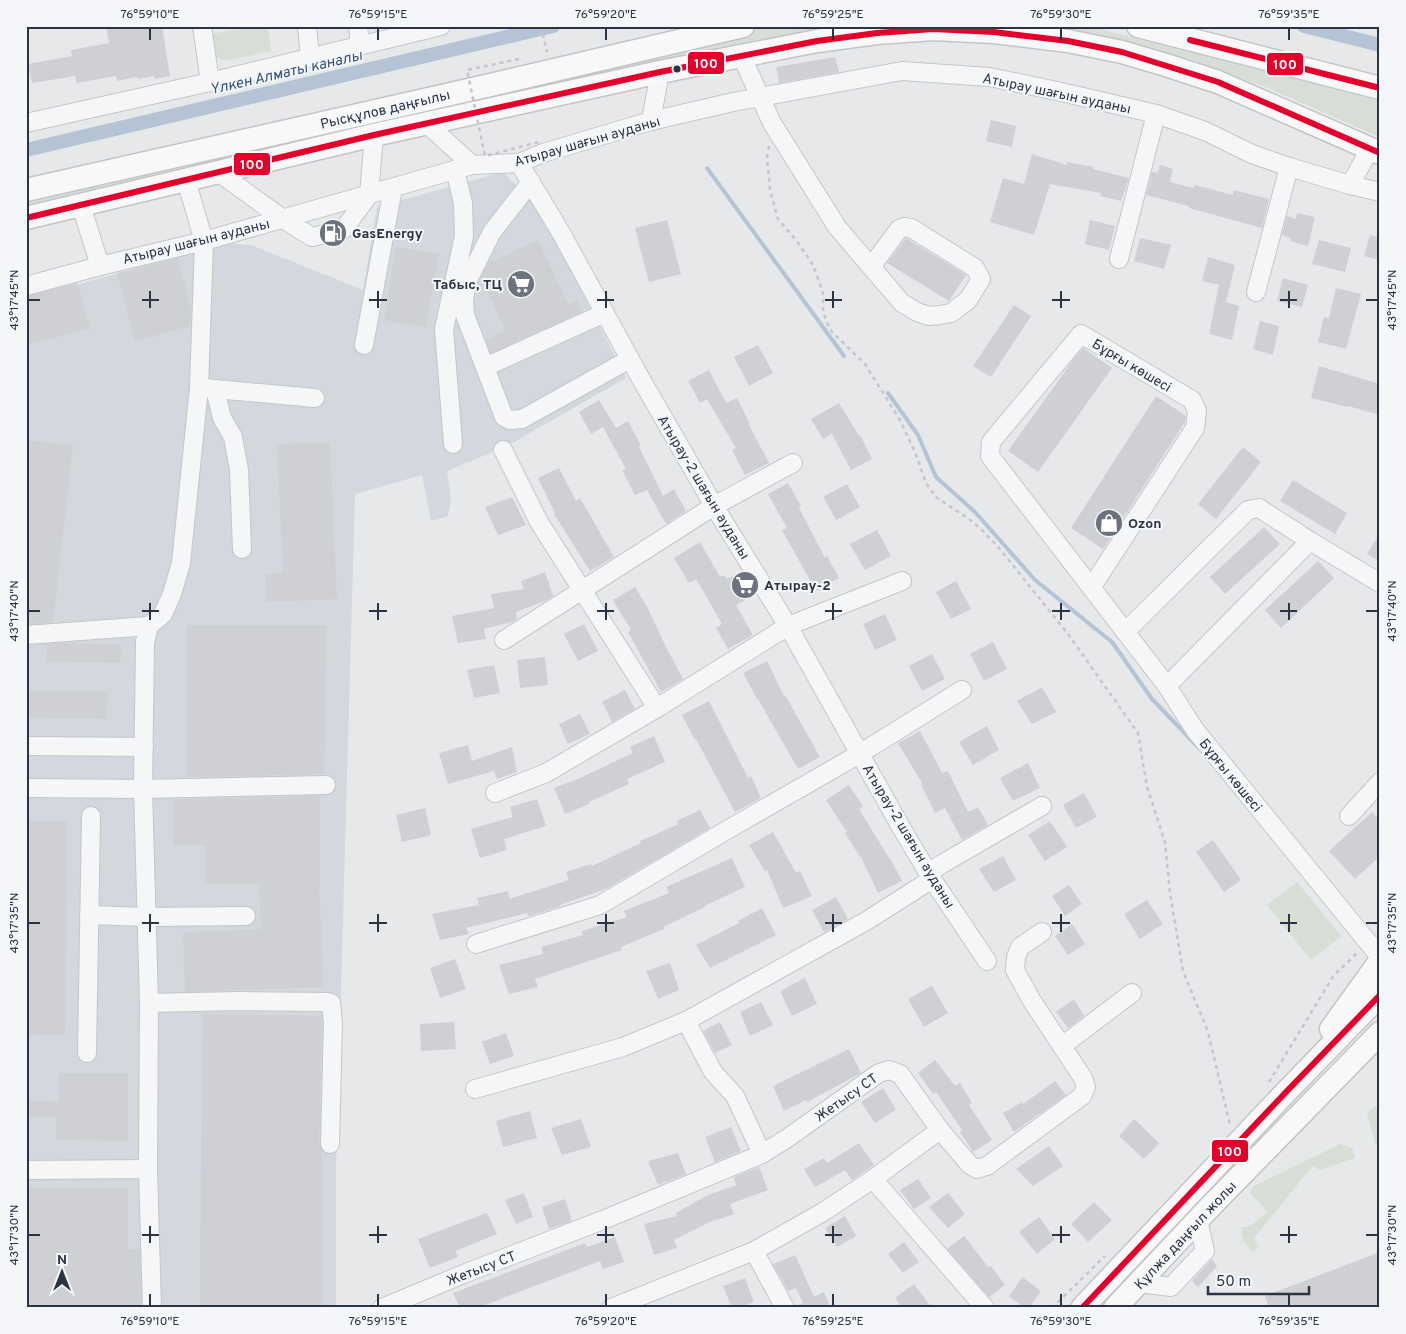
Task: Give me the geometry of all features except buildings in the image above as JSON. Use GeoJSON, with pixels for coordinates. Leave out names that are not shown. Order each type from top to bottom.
{"type":"FeatureCollection","features":[{"type":"Feature","properties":{"kind":"main road"},"geometry":{"type":"LineString","coordinates":[[1138,26],[1380,88]]}},
{"type":"Feature","properties":{"kind":"main road","name":"Рысқұлов даңғылы"},"geometry":{"type":"LineString","coordinates":[[26,190],[486,86],[735,27]]}},
{"type":"Feature","properties":{"kind":"main road","name":"Рысқұлов даңғылы"},"geometry":{"type":"LineString","coordinates":[[26,218],[374,135],[660,72],[817,41],[877,33],[933,29],[994,32],[1068,41],[1122,52],[1218,82],[1375,151]]}},
{"type":"Feature","properties":{"kind":"main road"},"geometry":{"type":"LineString","coordinates":[[180,155],[186,180]]}},
{"type":"Feature","properties":{"kind":"main road"},"geometry":{"type":"LineString","coordinates":[[1276,1089],[1380,961]]}},
{"type":"Feature","properties":{"kind":"main road","name":"Құлжа даңғыл жолы"},"geometry":{"type":"LineString","coordinates":[[1082,1308],[1276,1089],[1380,995]]}},
{"type":"Feature","properties":{"kind":"main road","name":"Құлжа даңғыл жолы"},"geometry":{"type":"LineString","coordinates":[[1115,1308],[1380,1033]]}},
{"type":"Feature","properties":{"kind":"main road"},"geometry":{"type":"LineString","coordinates":[[1309,1105],[1380,1047]]}},
{"type":"Feature","properties":{"kind":"street"},"geometry":{"type":"LineString","coordinates":[[202,26],[210,82]]}},
{"type":"Feature","properties":{"kind":"street"},"geometry":{"type":"LineString","coordinates":[[306,26],[310,57]]}},
{"type":"Feature","properties":{"kind":"street"},"geometry":{"type":"LineString","coordinates":[[358,26],[360,46]]}},
{"type":"Feature","properties":{"kind":"street"},"geometry":{"type":"LineString","coordinates":[[26,123],[360,46],[410,30],[440,26]]}},
{"type":"Feature","properties":{"kind":"street"},"geometry":{"type":"LineString","coordinates":[[742,56],[772,123],[838,227],[871,267],[902,303],[917,312],[929,316],[951,313],[968,300],[981,279],[975,268],[911,228],[904,227],[899,229],[871,267]]}},
{"type":"Feature","properties":{"kind":"street","name":"Атырау шағын ауданы"},"geometry":{"type":"LineString","coordinates":[[26,286],[204,241],[472,165],[519,163],[543,153],[651,121],[761,97],[902,71],[989,77],[1156,114],[1205,132],[1252,154],[1289,167],[1380,192]]}},
{"type":"Feature","properties":{"kind":"street"},"geometry":{"type":"LineString","coordinates":[[651,121],[660,72]]}},
{"type":"Feature","properties":{"kind":"street"},"geometry":{"type":"LineString","coordinates":[[1119,259],[1156,114]]}},
{"type":"Feature","properties":{"kind":"street"},"geometry":{"type":"LineString","coordinates":[[427,124],[472,165]]}},
{"type":"Feature","properties":{"kind":"street"},"geometry":{"type":"LineString","coordinates":[[218,172],[283,219],[312,237],[343,230],[369,195],[374,135]]}},
{"type":"Feature","properties":{"kind":"street"},"geometry":{"type":"LineString","coordinates":[[1350,185],[1375,151]]}},
{"type":"Feature","properties":{"kind":"street","name":"Атырау-2 шағын ауданы"},"geometry":{"type":"LineString","coordinates":[[519,163],[560,231],[714,506],[788,626],[902,829],[930,876],[987,961]]}},
{"type":"Feature","properties":{"kind":"street"},"geometry":{"type":"LineString","coordinates":[[1256,292],[1289,167]]}},
{"type":"Feature","properties":{"kind":"street"},"geometry":{"type":"LineString","coordinates":[[454,444],[444,328],[464,236],[463,203],[455,170]]}},
{"type":"Feature","properties":{"kind":"street"},"geometry":{"type":"LineString","coordinates":[[152,1308],[148,1169],[149,1003],[143,788],[145,642],[149,626],[163,614],[172,594],[181,564],[207,388],[204,241],[186,180]]}},
{"type":"Feature","properties":{"kind":"street"},"geometry":{"type":"LineString","coordinates":[[532,182],[492,232],[467,282],[464,300],[465,315],[504,417],[510,420],[522,419],[630,359]]}},
{"type":"Feature","properties":{"kind":"street"},"geometry":{"type":"LineString","coordinates":[[364,345],[394,188]]}},
{"type":"Feature","properties":{"kind":"street"},"geometry":{"type":"LineString","coordinates":[[81,205],[100,266]]}},
{"type":"Feature","properties":{"kind":"street"},"geometry":{"type":"LineString","coordinates":[[485,367],[605,313]]}},
{"type":"Feature","properties":{"kind":"street","name":"Бұрғы көшесі"},"geometry":{"type":"LineString","coordinates":[[1091,588],[1195,428],[1197,411],[1192,400],[1081,334],[991,442],[990,456],[1091,588],[1167,686],[1195,730],[1380,957]]}},
{"type":"Feature","properties":{"kind":"street"},"geometry":{"type":"LineString","coordinates":[[207,388],[315,398]]}},
{"type":"Feature","properties":{"kind":"street"},"geometry":{"type":"LineString","coordinates":[[207,388],[233,437],[239,470],[242,549]]}},
{"type":"Feature","properties":{"kind":"street"},"geometry":{"type":"LineString","coordinates":[[503,450],[540,522],[657,708]]}},
{"type":"Feature","properties":{"kind":"street"},"geometry":{"type":"LineString","coordinates":[[504,640],[714,506],[793,463]]}},
{"type":"Feature","properties":{"kind":"street"},"geometry":{"type":"LineString","coordinates":[[1125,632],[1248,510],[1259,508],[1380,583]]}},
{"type":"Feature","properties":{"kind":"street"},"geometry":{"type":"LineString","coordinates":[[1167,686],[1310,541]]}},
{"type":"Feature","properties":{"kind":"street"},"geometry":{"type":"LineString","coordinates":[[495,792],[546,773],[657,708],[788,626],[902,581]]}},
{"type":"Feature","properties":{"kind":"street"},"geometry":{"type":"LineString","coordinates":[[26,635],[149,626]]}},
{"type":"Feature","properties":{"kind":"street"},"geometry":{"type":"LineString","coordinates":[[476,944],[600,905],[861,753],[962,690]]}},
{"type":"Feature","properties":{"kind":"street"},"geometry":{"type":"LineString","coordinates":[[26,746],[144,747]]}},
{"type":"Feature","properties":{"kind":"street"},"geometry":{"type":"LineString","coordinates":[[1349,816],[1380,782]]}},
{"type":"Feature","properties":{"kind":"street"},"geometry":{"type":"LineString","coordinates":[[26,788],[326,785]]}},
{"type":"Feature","properties":{"kind":"street"},"geometry":{"type":"LineString","coordinates":[[475,1089],[623,1046],[686,1021],[868,920],[926,883],[934,869],[1042,806]]}},
{"type":"Feature","properties":{"kind":"street"},"geometry":{"type":"LineString","coordinates":[[87,1053],[91,816]]}},
{"type":"Feature","properties":{"kind":"street"},"geometry":{"type":"LineString","coordinates":[[89,915],[147,917],[246,916]]}},
{"type":"Feature","properties":{"kind":"street","name":"Жетысу СТ"},"geometry":{"type":"LineString","coordinates":[[382,1308],[762,1154],[879,1073],[889,1070],[900,1074],[940,1130],[970,1165],[977,1169],[988,1166],[1082,1096],[1086,1087],[1083,1078],[1032,1001],[1015,970],[1016,957],[1020,947],[1042,932]]}},
{"type":"Feature","properties":{"kind":"street"},"geometry":{"type":"LineString","coordinates":[[1062,1046],[1132,993]]}},
{"type":"Feature","properties":{"kind":"street"},"geometry":{"type":"LineString","coordinates":[[149,1003],[238,1001],[328,1002],[331,1004],[334,1022],[330,1144]]}},
{"type":"Feature","properties":{"kind":"street"},"geometry":{"type":"LineString","coordinates":[[686,1021],[713,1072],[735,1096],[762,1154]]}},
{"type":"Feature","properties":{"kind":"street"},"geometry":{"type":"LineString","coordinates":[[619,1306],[754,1250],[823,1212],[873,1179],[940,1130]]}},
{"type":"Feature","properties":{"kind":"street"},"geometry":{"type":"LineString","coordinates":[[26,1170],[148,1169]]}},
{"type":"Feature","properties":{"kind":"street"},"geometry":{"type":"LineString","coordinates":[[873,1179],[985,1308]]}},
{"type":"Feature","properties":{"kind":"street"},"geometry":{"type":"LineString","coordinates":[[754,1250],[784,1308]]}},
{"type":"Feature","properties":{"kind":"path"},"geometry":{"type":"LineString","coordinates":[[541,26],[547,52]]}},
{"type":"Feature","properties":{"kind":"path"},"geometry":{"type":"LineString","coordinates":[[519,58],[467,70],[485,156],[539,142]]}},
{"type":"Feature","properties":{"kind":"path"},"geometry":{"type":"LineString","coordinates":[[772,123],[767,157],[770,190],[778,220],[796,240],[813,264],[823,293],[823,308],[826,321],[832,332],[864,364],[900,420],[915,452],[926,483],[936,497],[969,519],[999,548],[1068,634],[1138,733],[1147,787],[1165,842],[1170,893],[1184,971],[1208,1032],[1232,1131]]}},
{"type":"Feature","properties":{"kind":"path"},"geometry":{"type":"LineString","coordinates":[[1276,1089],[1334,975],[1368,942]]}},
{"type":"Feature","properties":{"kind":"path"},"geometry":{"type":"LineString","coordinates":[[1052,1308],[1107,1254]]}},
{"type":"Feature","properties":{"kind":"shaded area"},"geometry":{"type":"Polygon","coordinates":[[[255,26],[268,26],[271,51],[229,60],[222,60],[214,56],[211,34],[255,26]]]}},
{"type":"Feature","properties":{"kind":"shaded area"},"geometry":{"type":"Polygon","coordinates":[[[769,26],[856,26],[785,35],[190,170],[187,158],[769,26]]]}},
{"type":"Feature","properties":{"kind":"shaded area"},"geometry":{"type":"Polygon","coordinates":[[[1041,26],[1088,26],[1380,101],[1380,137],[1268,88],[1193,60],[1085,32],[1041,26]]]}},
{"type":"Feature","properties":{"kind":"shaded area"},"geometry":{"type":"Polygon","coordinates":[[[159,167],[161,175],[26,207],[26,198],[159,167]]]}},
{"type":"Feature","properties":{"kind":"shaded area"},"geometry":{"type":"Polygon","coordinates":[[[503,172],[541,211],[626,378],[509,445],[447,471],[451,498],[448,516],[431,521],[422,475],[355,494],[336,1166],[336,1308],[26,1308],[26,299],[226,243],[251,245],[363,290],[377,207],[503,172]]]}},
{"type":"Feature","properties":{"kind":"shaded area"},"geometry":{"type":"Polygon","coordinates":[[[1297,882],[1341,936],[1311,960],[1267,905],[1297,882]]]}},
{"type":"Feature","properties":{"kind":"shaded area"},"geometry":{"type":"Polygon","coordinates":[[[1375,1106],[1380,1112],[1380,1149],[1375,1143],[1367,1114],[1375,1106]]]}},
{"type":"Feature","properties":{"kind":"shaded area"},"geometry":{"type":"Polygon","coordinates":[[[1340,1144],[1352,1148],[1355,1158],[1320,1170],[1313,1166],[1253,1239],[1260,1246],[1253,1252],[1243,1238],[1242,1227],[1249,1227],[1268,1212],[1250,1192],[1254,1186],[1340,1144]]]}},
{"type":"Feature","properties":{"kind":"waterway","name":"Үлкен Алматы каналы"},"geometry":{"type":"LineString","coordinates":[[26,150],[553,26]]}},
{"type":"Feature","properties":{"kind":"waterway","name":"Үлкен Алматы каналы"},"geometry":{"type":"LineString","coordinates":[[1304,26],[1380,45]]}},
{"type":"Feature","properties":{"kind":"waterway"},"geometry":{"type":"LineString","coordinates":[[707,168],[844,356]]}},
{"type":"Feature","properties":{"kind":"waterway"},"geometry":{"type":"LineString","coordinates":[[888,393],[918,435],[936,477],[975,512],[1035,580],[1112,642],[1152,699],[1199,748]]}},
{"type":"Feature","properties":{"kind":"transit line","name":"100"},"geometry":{"type":"LineString","coordinates":[[26,218],[374,135],[660,72],[817,41],[877,33],[933,29],[994,32],[1068,41],[1122,52],[1218,82],[1380,153]]}},
{"type":"Feature","properties":{"kind":"transit line","name":"100"},"geometry":{"type":"LineString","coordinates":[[1190,40],[1380,88]]}},
{"type":"Feature","properties":{"kind":"transit line","name":"100"},"geometry":{"type":"LineString","coordinates":[[1082,1308],[1380,995]]}},
{"type":"Feature","properties":{"kind":"place","name":"GasEnergy"},"geometry":{"type":"Point","coordinates":[333,233]}},
{"type":"Feature","properties":{"kind":"place","name":"Табыс, ТЦ"},"geometry":{"type":"Point","coordinates":[521,284]}},
{"type":"Feature","properties":{"kind":"place","name":"Ozon"},"geometry":{"type":"Point","coordinates":[1109,523]}},
{"type":"Feature","properties":{"kind":"place","name":"Атырау-2"},"geometry":{"type":"Point","coordinates":[745,585]}}]}
